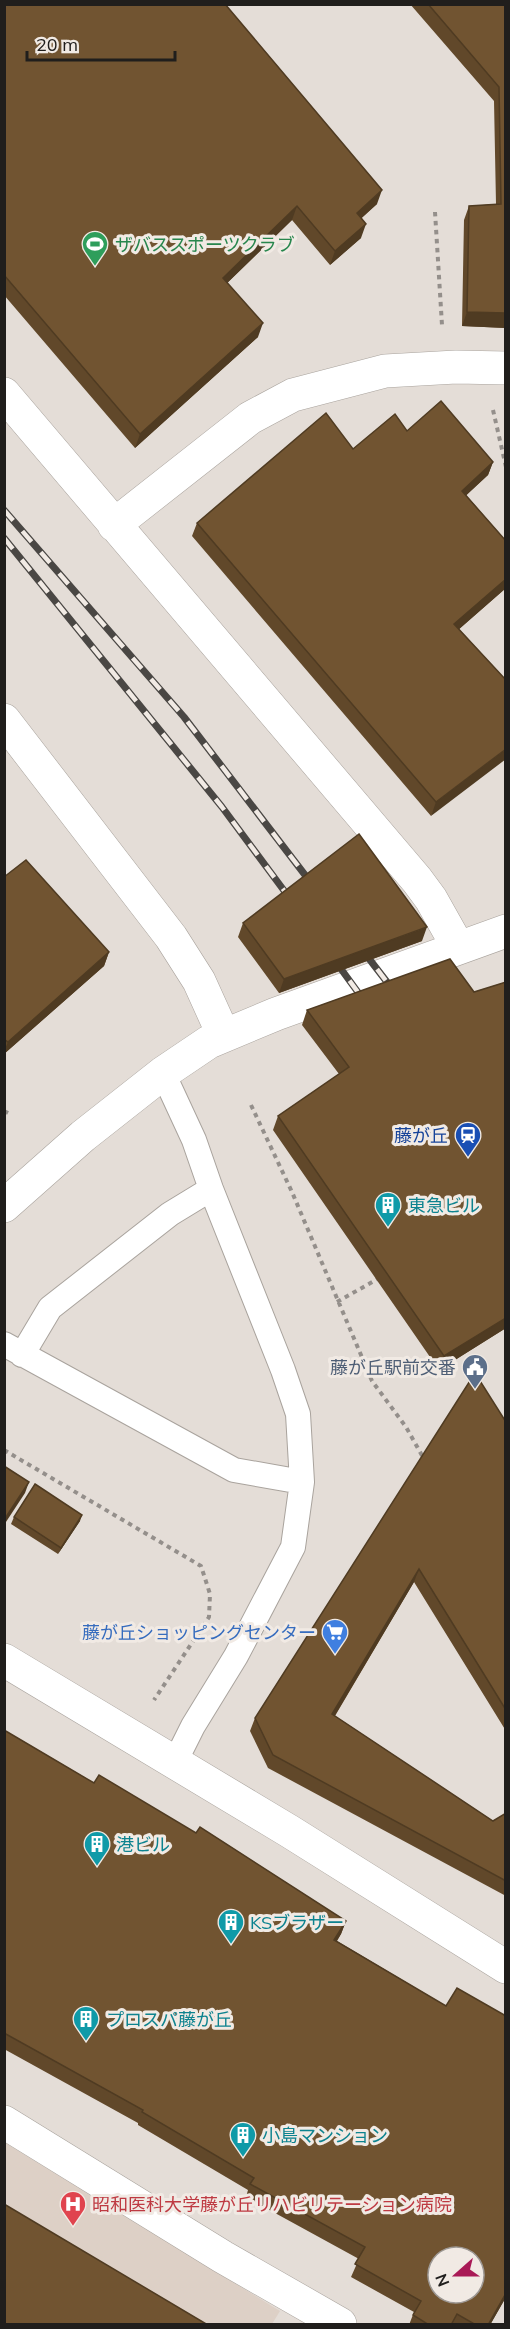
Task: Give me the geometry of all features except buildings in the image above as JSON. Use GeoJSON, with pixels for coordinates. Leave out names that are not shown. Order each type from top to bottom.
{"type":"FeatureCollection","features":[{"type":"Feature","properties":{"kind":"street"},"geometry":{"type":"LineString","coordinates":[[114,525],[250,418],[293,395],[385,371],[456,367],[506,368]]}},
{"type":"Feature","properties":{"kind":"street"},"geometry":{"type":"LineString","coordinates":[[4,394],[417,880],[431,899],[458,947]]}},
{"type":"Feature","properties":{"kind":"street"},"geometry":{"type":"LineString","coordinates":[[4,720],[171,937],[199,981],[223,1035]]}},
{"type":"Feature","properties":{"kind":"street"},"geometry":{"type":"LineString","coordinates":[[4,1206],[83,1136],[163,1073],[223,1035],[506,930]]}},
{"type":"Feature","properties":{"kind":"street"},"geometry":{"type":"LineString","coordinates":[[4,1660],[506,1967]]}},
{"type":"Feature","properties":{"kind":"street"},"geometry":{"type":"LineString","coordinates":[[4,2122],[340,2325]]}},
{"type":"Feature","properties":{"kind":"lane"},"geometry":{"type":"LineString","coordinates":[[163,1073],[194,1140],[298,1414],[302,1482],[293,1547],[236,1656],[193,1726],[174,1764]]}},
{"type":"Feature","properties":{"kind":"lane"},"geometry":{"type":"LineString","coordinates":[[211,1189],[170,1214],[50,1308],[13,1349],[234,1470],[302,1482]]}},
{"type":"Feature","properties":{"kind":"path"},"geometry":{"type":"LineString","coordinates":[[435,212],[442,326]]}},
{"type":"Feature","properties":{"kind":"path"},"geometry":{"type":"LineString","coordinates":[[494,423],[506,467]]}},
{"type":"Feature","properties":{"kind":"path"},"geometry":{"type":"LineString","coordinates":[[251,1105],[292,1192],[372,1382],[405,1427],[429,1467]]}},
{"type":"Feature","properties":{"kind":"path"},"geometry":{"type":"LineString","coordinates":[[4,1111],[12,1115]]}},
{"type":"Feature","properties":{"kind":"path"},"geometry":{"type":"LineString","coordinates":[[338,1302],[383,1276]]}},
{"type":"Feature","properties":{"kind":"path"},"geometry":{"type":"LineString","coordinates":[[4,1450],[201,1566],[210,1594],[209,1617],[152,1704]]}},
{"type":"Feature","properties":{"kind":"shaded area","name":"昭和医科大学藤が丘リハビリテーション病院"},"geometry":{"type":"Polygon","coordinates":[[[4,2142],[280,2311],[272,2324],[5,2324],[4,2142]]]}},
{"type":"Feature","properties":{"kind":"railway"},"geometry":{"type":"LineString","coordinates":[[4,510],[184,717],[315,888]]}},
{"type":"Feature","properties":{"kind":"railway"},"geometry":{"type":"LineString","coordinates":[[4,538],[222,807],[294,904]]}},
{"type":"Feature","properties":{"kind":"railway"},"geometry":{"type":"LineString","coordinates":[[360,947],[397,995]]}},
{"type":"Feature","properties":{"kind":"railway"},"geometry":{"type":"LineString","coordinates":[[333,958],[368,1006]]}},
{"type":"Feature","properties":{"kind":"place","name":"ザバススポーツクラブ"},"geometry":{"type":"Point","coordinates":[95,267]}},
{"type":"Feature","properties":{"kind":"place","name":"藤が丘"},"geometry":{"type":"Point","coordinates":[468,1158]}},
{"type":"Feature","properties":{"kind":"place","name":"東急ビル"},"geometry":{"type":"Point","coordinates":[388,1228]}},
{"type":"Feature","properties":{"kind":"place","name":"藤が丘駅前交番"},"geometry":{"type":"Point","coordinates":[475,1390]}},
{"type":"Feature","properties":{"kind":"place","name":"藤が丘ショッピングセンター"},"geometry":{"type":"Point","coordinates":[335,1655]}},
{"type":"Feature","properties":{"kind":"place","name":"港ビル"},"geometry":{"type":"Point","coordinates":[97,1867]}},
{"type":"Feature","properties":{"kind":"place","name":"KSブラザー"},"geometry":{"type":"Point","coordinates":[231,1945]}},
{"type":"Feature","properties":{"kind":"place","name":"プロスパ藤が丘"},"geometry":{"type":"Point","coordinates":[86,2042]}},
{"type":"Feature","properties":{"kind":"place","name":"小島マンション"},"geometry":{"type":"Point","coordinates":[243,2158]}},
{"type":"Feature","properties":{"kind":"place","name":"昭和医科大学藤が丘リハビリテーション病院"},"geometry":{"type":"Point","coordinates":[73,2227]}}]}
